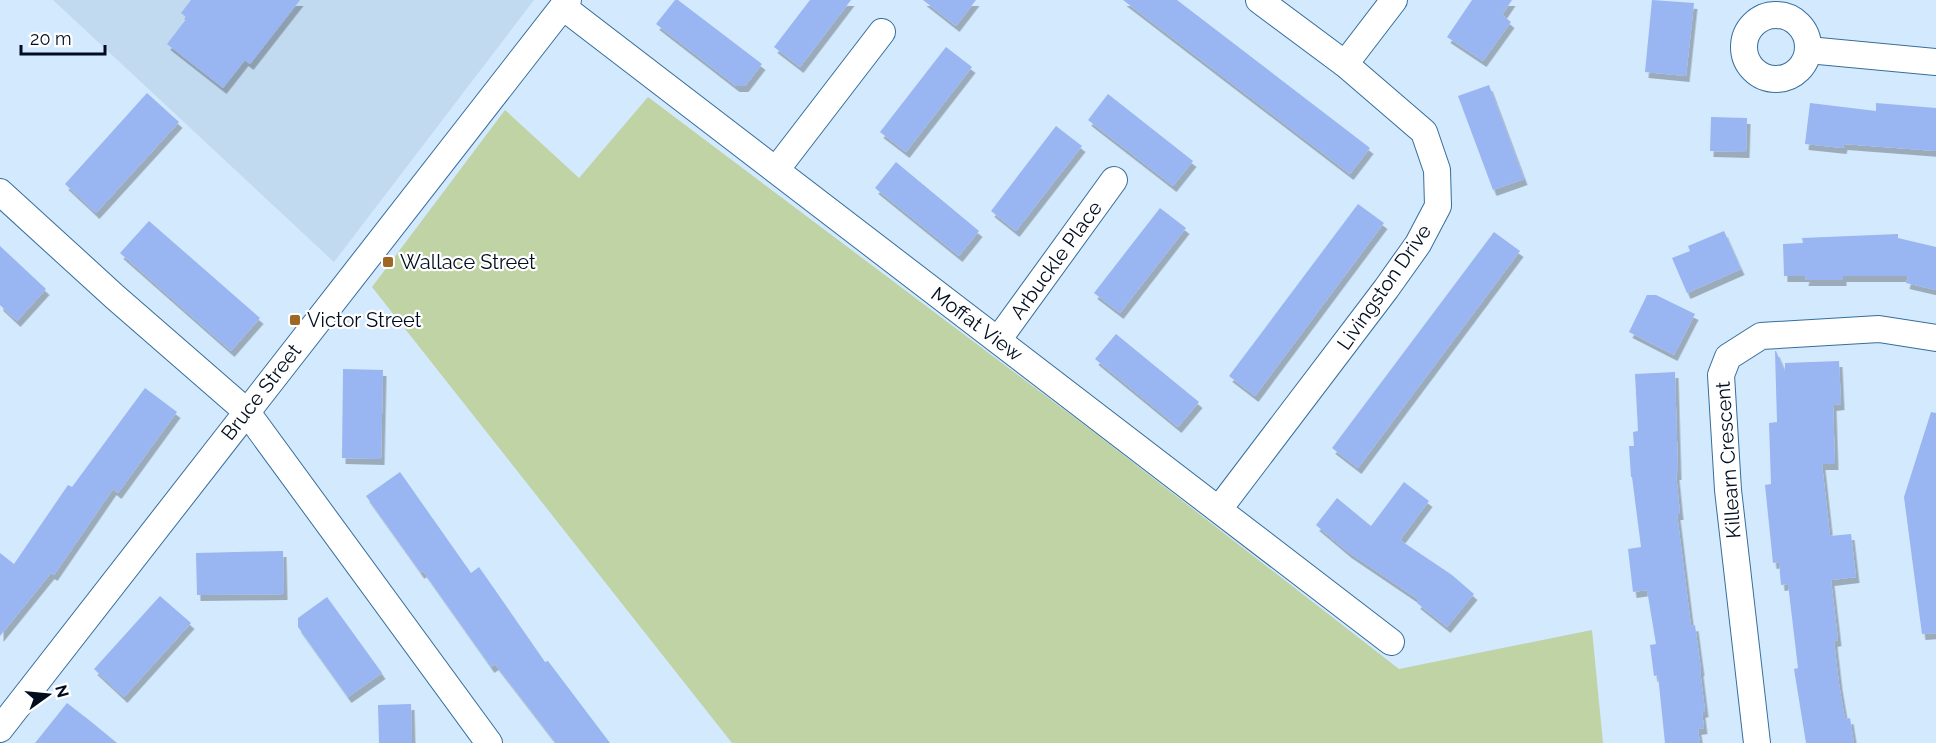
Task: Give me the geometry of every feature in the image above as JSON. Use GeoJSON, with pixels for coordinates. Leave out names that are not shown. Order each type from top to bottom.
{"type":"FeatureCollection","features":[{"type":"Feature","properties":{"kind":"street","name":"Livingston Drive"},"geometry":{"type":"LineString","coordinates":[[1219,510],[1386,289],[1418,244],[1438,206],[1437,170],[1424,132],[1345,64],[1259,0]]}},
{"type":"Feature","properties":{"kind":"street"},"geometry":{"type":"LineString","coordinates":[[1345,64],[1394,0]]}},
{"type":"Feature","properties":{"kind":"street","name":"Moffat View"},"geometry":{"type":"LineString","coordinates":[[566,3],[776,170],[1391,642]]}},
{"type":"Feature","properties":{"kind":"street","name":"Bruce Street"},"geometry":{"type":"LineString","coordinates":[[0,729],[566,3]]}},
{"type":"Feature","properties":{"kind":"street"},"geometry":{"type":"LineString","coordinates":[[776,170],[882,32]]}},
{"type":"Feature","properties":{"kind":"street"},"geometry":{"type":"LineString","coordinates":[[1808,50],[1936,62]]}},
{"type":"Feature","properties":{"kind":"street","name":"Arbuckle Place"},"geometry":{"type":"LineString","coordinates":[[998,340],[1114,180]]}},
{"type":"Feature","properties":{"kind":"street"},"geometry":{"type":"LineString","coordinates":[[0,192],[115,297],[246,411],[489,743]]}},
{"type":"Feature","properties":{"kind":"street","name":"Killearn Crescent"},"geometry":{"type":"LineString","coordinates":[[1757,743],[1728,490],[1721,375],[1728,357],[1761,336],[1879,329],[1936,339]]}},
{"type":"Feature","properties":{"kind":"shaded area"},"geometry":{"type":"Polygon","coordinates":[[[53,0],[534,0],[334,262],[53,0]]]}},
{"type":"Feature","properties":{"kind":"green space"},"geometry":{"type":"Polygon","coordinates":[[[648,97],[1095,433],[1399,669],[1592,630],[1603,743],[732,743],[372,287],[505,110],[579,178],[648,97]]]}},
{"type":"Feature","properties":{"kind":"building"},"geometry":{"type":"Polygon","coordinates":[[[191,0],[300,0],[250,64],[245,60],[223,88],[167,44],[187,18],[181,13],[191,0]]]}},
{"type":"Feature","properties":{"kind":"building"},"geometry":{"type":"Polygon","coordinates":[[[675,0],[762,64],[745,86],[736,86],[656,24],[675,0]]]}},
{"type":"Feature","properties":{"kind":"building"},"geometry":{"type":"Polygon","coordinates":[[[810,0],[851,0],[800,67],[774,47],[810,0]]]}},
{"type":"Feature","properties":{"kind":"building"},"geometry":{"type":"Polygon","coordinates":[[[923,0],[976,0],[956,26],[923,0]]]}},
{"type":"Feature","properties":{"kind":"building"},"geometry":{"type":"Polygon","coordinates":[[[1123,0],[1177,0],[1370,148],[1350,174],[1123,0]]]}},
{"type":"Feature","properties":{"kind":"building"},"geometry":{"type":"Polygon","coordinates":[[[1472,0],[1512,0],[1502,15],[1511,22],[1483,61],[1447,37],[1472,0]]]}},
{"type":"Feature","properties":{"kind":"building"},"geometry":{"type":"Polygon","coordinates":[[[1652,0],[1694,3],[1686,76],[1645,72],[1652,0]]]}},
{"type":"Feature","properties":{"kind":"building"},"geometry":{"type":"Polygon","coordinates":[[[946,47],[972,67],[906,152],[880,132],[946,47]]]}},
{"type":"Feature","properties":{"kind":"building"},"geometry":{"type":"Polygon","coordinates":[[[1489,85],[1524,179],[1493,190],[1458,96],[1489,85]]]}},
{"type":"Feature","properties":{"kind":"building"},"geometry":{"type":"Polygon","coordinates":[[[147,93],[179,122],[96,213],[65,184],[147,93]]]}},
{"type":"Feature","properties":{"kind":"building"},"geometry":{"type":"Polygon","coordinates":[[[1108,94],[1193,161],[1173,186],[1088,120],[1108,94]]]}},
{"type":"Feature","properties":{"kind":"building"},"geometry":{"type":"Polygon","coordinates":[[[1810,103],[1876,111],[1876,103],[1936,108],[1936,151],[1844,144],[1843,148],[1805,144],[1810,103]]]}},
{"type":"Feature","properties":{"kind":"building"},"geometry":{"type":"Polygon","coordinates":[[[1711,117],[1747,118],[1746,152],[1710,151],[1711,117]]]}},
{"type":"Feature","properties":{"kind":"building"},"geometry":{"type":"Polygon","coordinates":[[[1056,126],[1082,146],[1016,231],[991,211],[1056,126]]]}},
{"type":"Feature","properties":{"kind":"building"},"geometry":{"type":"Polygon","coordinates":[[[896,162],[979,231],[959,256],[875,188],[896,162]]]}},
{"type":"Feature","properties":{"kind":"building"},"geometry":{"type":"Polygon","coordinates":[[[1358,204],[1384,223],[1255,396],[1229,376],[1358,204]]]}},
{"type":"Feature","properties":{"kind":"building"},"geometry":{"type":"Polygon","coordinates":[[[1160,208],[1186,228],[1120,313],[1094,293],[1160,208]]]}},
{"type":"Feature","properties":{"kind":"building"},"geometry":{"type":"Polygon","coordinates":[[[149,221],[260,318],[231,351],[120,253],[149,221]]]}},
{"type":"Feature","properties":{"kind":"building"},"geometry":{"type":"Polygon","coordinates":[[[1724,231],[1741,269],[1687,293],[1672,258],[1690,251],[1688,246],[1724,231]]]}},
{"type":"Feature","properties":{"kind":"building"},"geometry":{"type":"Polygon","coordinates":[[[1494,232],[1520,251],[1358,468],[1332,448],[1494,232]]]}},
{"type":"Feature","properties":{"kind":"building"},"geometry":{"type":"Polygon","coordinates":[[[1898,234],[1898,238],[1936,247],[1936,290],[1906,283],[1908,276],[1843,276],[1843,280],[1805,280],[1806,276],[1784,276],[1783,244],[1803,243],[1802,238],[1898,234]]]}},
{"type":"Feature","properties":{"kind":"building"},"geometry":{"type":"Polygon","coordinates":[[[0,246],[46,289],[17,321],[0,305],[0,246]]]}},
{"type":"Feature","properties":{"kind":"building"},"geometry":{"type":"Polygon","coordinates":[[[1647,295],[1656,295],[1695,314],[1674,355],[1629,332],[1647,295]]]}},
{"type":"Feature","properties":{"kind":"building"},"geometry":{"type":"Polygon","coordinates":[[[1116,334],[1199,402],[1178,427],[1095,359],[1116,334]]]}},
{"type":"Feature","properties":{"kind":"building"},"geometry":{"type":"Polygon","coordinates":[[[1775,351],[1785,372],[1785,363],[1839,361],[1841,404],[1833,405],[1835,464],[1822,464],[1830,536],[1851,534],[1856,577],[1831,580],[1838,640],[1834,641],[1839,684],[1845,719],[1850,718],[1854,743],[1806,743],[1794,669],[1798,668],[1788,584],[1781,585],[1779,562],[1773,563],[1765,485],[1771,484],[1769,423],[1777,422],[1775,351]]]}},
{"type":"Feature","properties":{"kind":"building"},"geometry":{"type":"Polygon","coordinates":[[[343,369],[383,370],[381,459],[342,458],[343,369]]]}},
{"type":"Feature","properties":{"kind":"building"},"geometry":{"type":"Polygon","coordinates":[[[1675,372],[1678,474],[1676,474],[1680,514],[1677,514],[1691,626],[1695,625],[1701,670],[1705,711],[1702,712],[1704,728],[1698,729],[1700,743],[1665,743],[1658,675],[1654,676],[1650,645],[1656,644],[1647,590],[1633,592],[1628,549],[1641,547],[1629,446],[1634,446],[1633,432],[1638,431],[1635,374],[1675,372]]]}},
{"type":"Feature","properties":{"kind":"building"},"geometry":{"type":"Polygon","coordinates":[[[145,388],[177,412],[118,493],[113,489],[54,575],[51,573],[0,636],[0,553],[14,564],[68,485],[72,487],[145,388]]]}},
{"type":"Feature","properties":{"kind":"building"},"geometry":{"type":"Polygon","coordinates":[[[1931,412],[1936,413],[1936,633],[1922,634],[1904,497],[1931,412]]]}},
{"type":"Feature","properties":{"kind":"building"},"geometry":{"type":"Polygon","coordinates":[[[400,472],[471,573],[479,567],[545,662],[548,661],[610,743],[556,743],[495,664],[491,667],[366,496],[400,472]]]}},
{"type":"Feature","properties":{"kind":"building"},"geometry":{"type":"Polygon","coordinates":[[[1404,482],[1429,501],[1400,540],[1452,575],[1474,594],[1447,627],[1417,603],[1419,600],[1348,552],[1316,525],[1337,498],[1371,526],[1404,482]]]}},
{"type":"Feature","properties":{"kind":"building"},"geometry":{"type":"Polygon","coordinates":[[[283,551],[284,594],[197,595],[196,553],[283,551]]]}},
{"type":"Feature","properties":{"kind":"building"},"geometry":{"type":"Polygon","coordinates":[[[160,596],[191,623],[124,697],[94,669],[160,596]]]}},
{"type":"Feature","properties":{"kind":"building"},"geometry":{"type":"Polygon","coordinates":[[[327,597],[382,673],[348,697],[298,627],[298,618],[327,597]]]}},
{"type":"Feature","properties":{"kind":"building"},"geometry":{"type":"Polygon","coordinates":[[[67,703],[89,720],[117,743],[35,743],[67,703]]]}},
{"type":"Feature","properties":{"kind":"building"},"geometry":{"type":"Polygon","coordinates":[[[411,704],[412,743],[379,743],[378,705],[411,704]]]}},
{"type":"Feature","properties":{"kind":"place","name":"Wallace Street"},"geometry":{"type":"Point","coordinates":[388,262]}},
{"type":"Feature","properties":{"kind":"place","name":"Victor Street"},"geometry":{"type":"Point","coordinates":[295,320]}}]}
